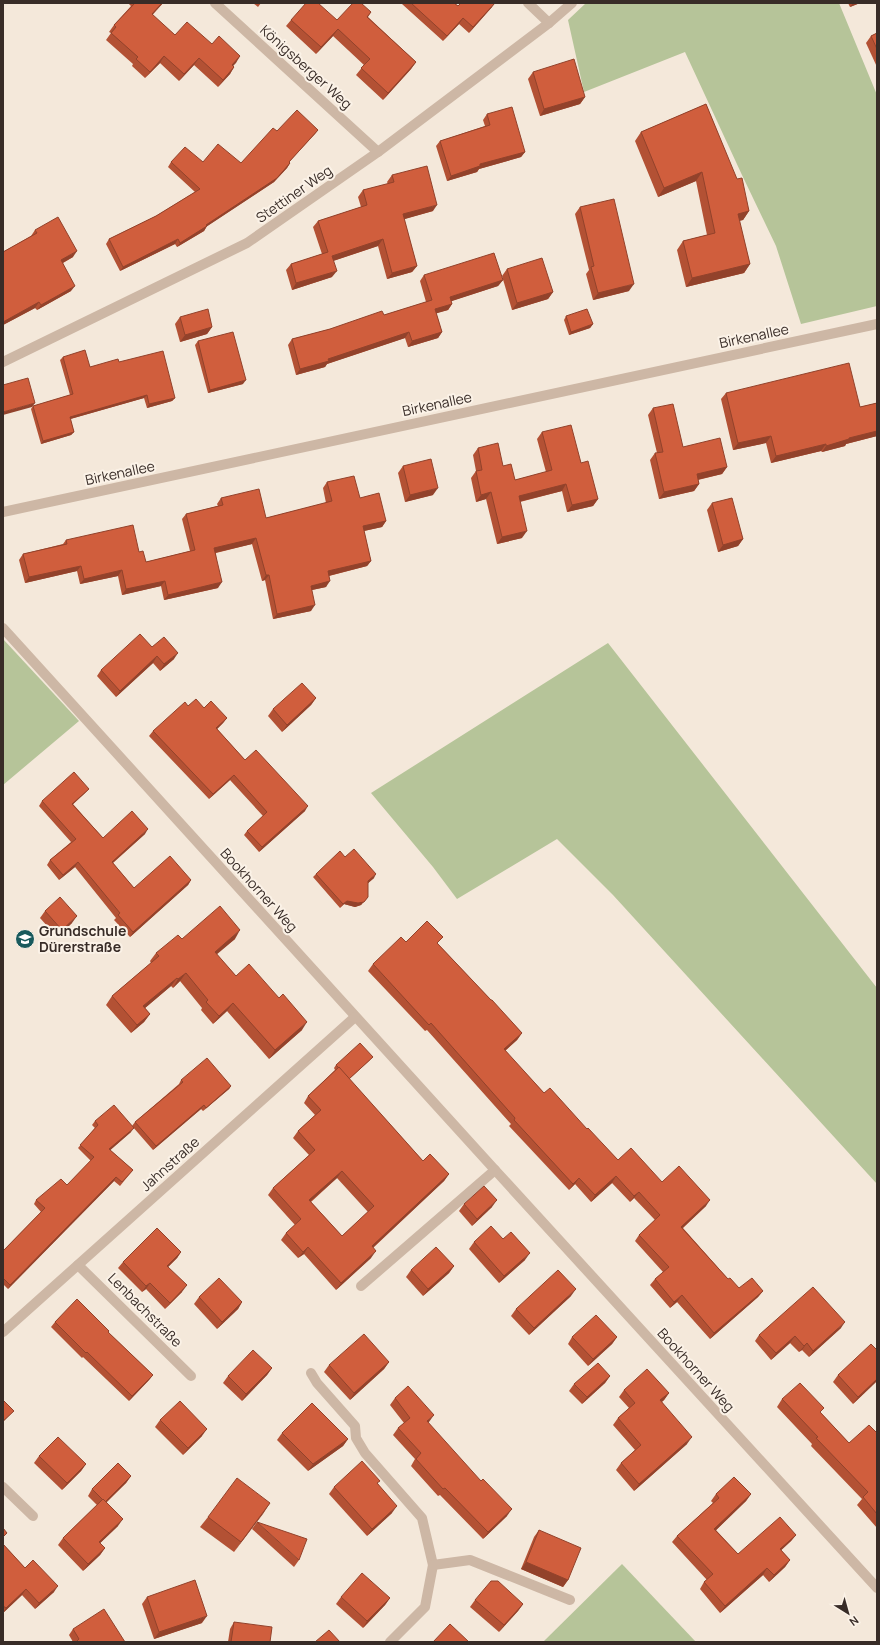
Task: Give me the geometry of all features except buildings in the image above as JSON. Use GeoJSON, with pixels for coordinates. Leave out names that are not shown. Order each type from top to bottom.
{"type":"FeatureCollection","features":[{"type":"Feature","properties":{"kind":"street","name":"Königsberger Weg"},"geometry":{"type":"LineString","coordinates":[[215,3],[378,152]]}},
{"type":"Feature","properties":{"kind":"street"},"geometry":{"type":"LineString","coordinates":[[528,3],[549,22]]}},
{"type":"Feature","properties":{"kind":"street","name":"Stettiner Weg"},"geometry":{"type":"LineString","coordinates":[[3,362],[247,244],[378,152],[572,3]]}},
{"type":"Feature","properties":{"kind":"street","name":"Birkenallee"},"geometry":{"type":"LineString","coordinates":[[3,512],[877,324]]}},
{"type":"Feature","properties":{"kind":"street","name":"Bookhorner Weg"},"geometry":{"type":"LineString","coordinates":[[3,628],[355,1017],[877,1588]]}},
{"type":"Feature","properties":{"kind":"street","name":"Jahnstraße"},"geometry":{"type":"LineString","coordinates":[[3,1332],[355,1017]]}},
{"type":"Feature","properties":{"kind":"street"},"geometry":{"type":"LineString","coordinates":[[361,1286],[495,1170]]}},
{"type":"Feature","properties":{"kind":"street","name":"Lenbachstraße"},"geometry":{"type":"LineString","coordinates":[[78,1265],[191,1376]]}},
{"type":"Feature","properties":{"kind":"street"},"geometry":{"type":"LineString","coordinates":[[311,1373],[317,1383],[355,1426],[356,1438],[365,1453],[422,1518],[433,1565],[425,1607],[390,1642]]}},
{"type":"Feature","properties":{"kind":"street"},"geometry":{"type":"LineString","coordinates":[[3,1487],[34,1516]]}},
{"type":"Feature","properties":{"kind":"street"},"geometry":{"type":"LineString","coordinates":[[433,1565],[470,1560],[570,1600]]}},
{"type":"Feature","properties":{"kind":"green space"},"geometry":{"type":"Polygon","coordinates":[[[586,3],[839,3],[877,95],[877,306],[801,324],[776,246],[685,52],[584,92],[568,20],[586,3]]]}},
{"type":"Feature","properties":{"kind":"green space"},"geometry":{"type":"Polygon","coordinates":[[[3,639],[79,721],[3,785],[3,639]]]}},
{"type":"Feature","properties":{"kind":"green space"},"geometry":{"type":"Polygon","coordinates":[[[608,643],[877,988],[877,1184],[613,895],[557,839],[457,899],[433,867],[371,793],[608,643]]]}},
{"type":"Feature","properties":{"kind":"green space"},"geometry":{"type":"Polygon","coordinates":[[[622,1564],[696,1642],[543,1642],[622,1564]]]}},
{"type":"Feature","properties":{"kind":"place","name":"Grundschule Dürerstraße"},"geometry":{"type":"Point","coordinates":[25,939]}}]}
